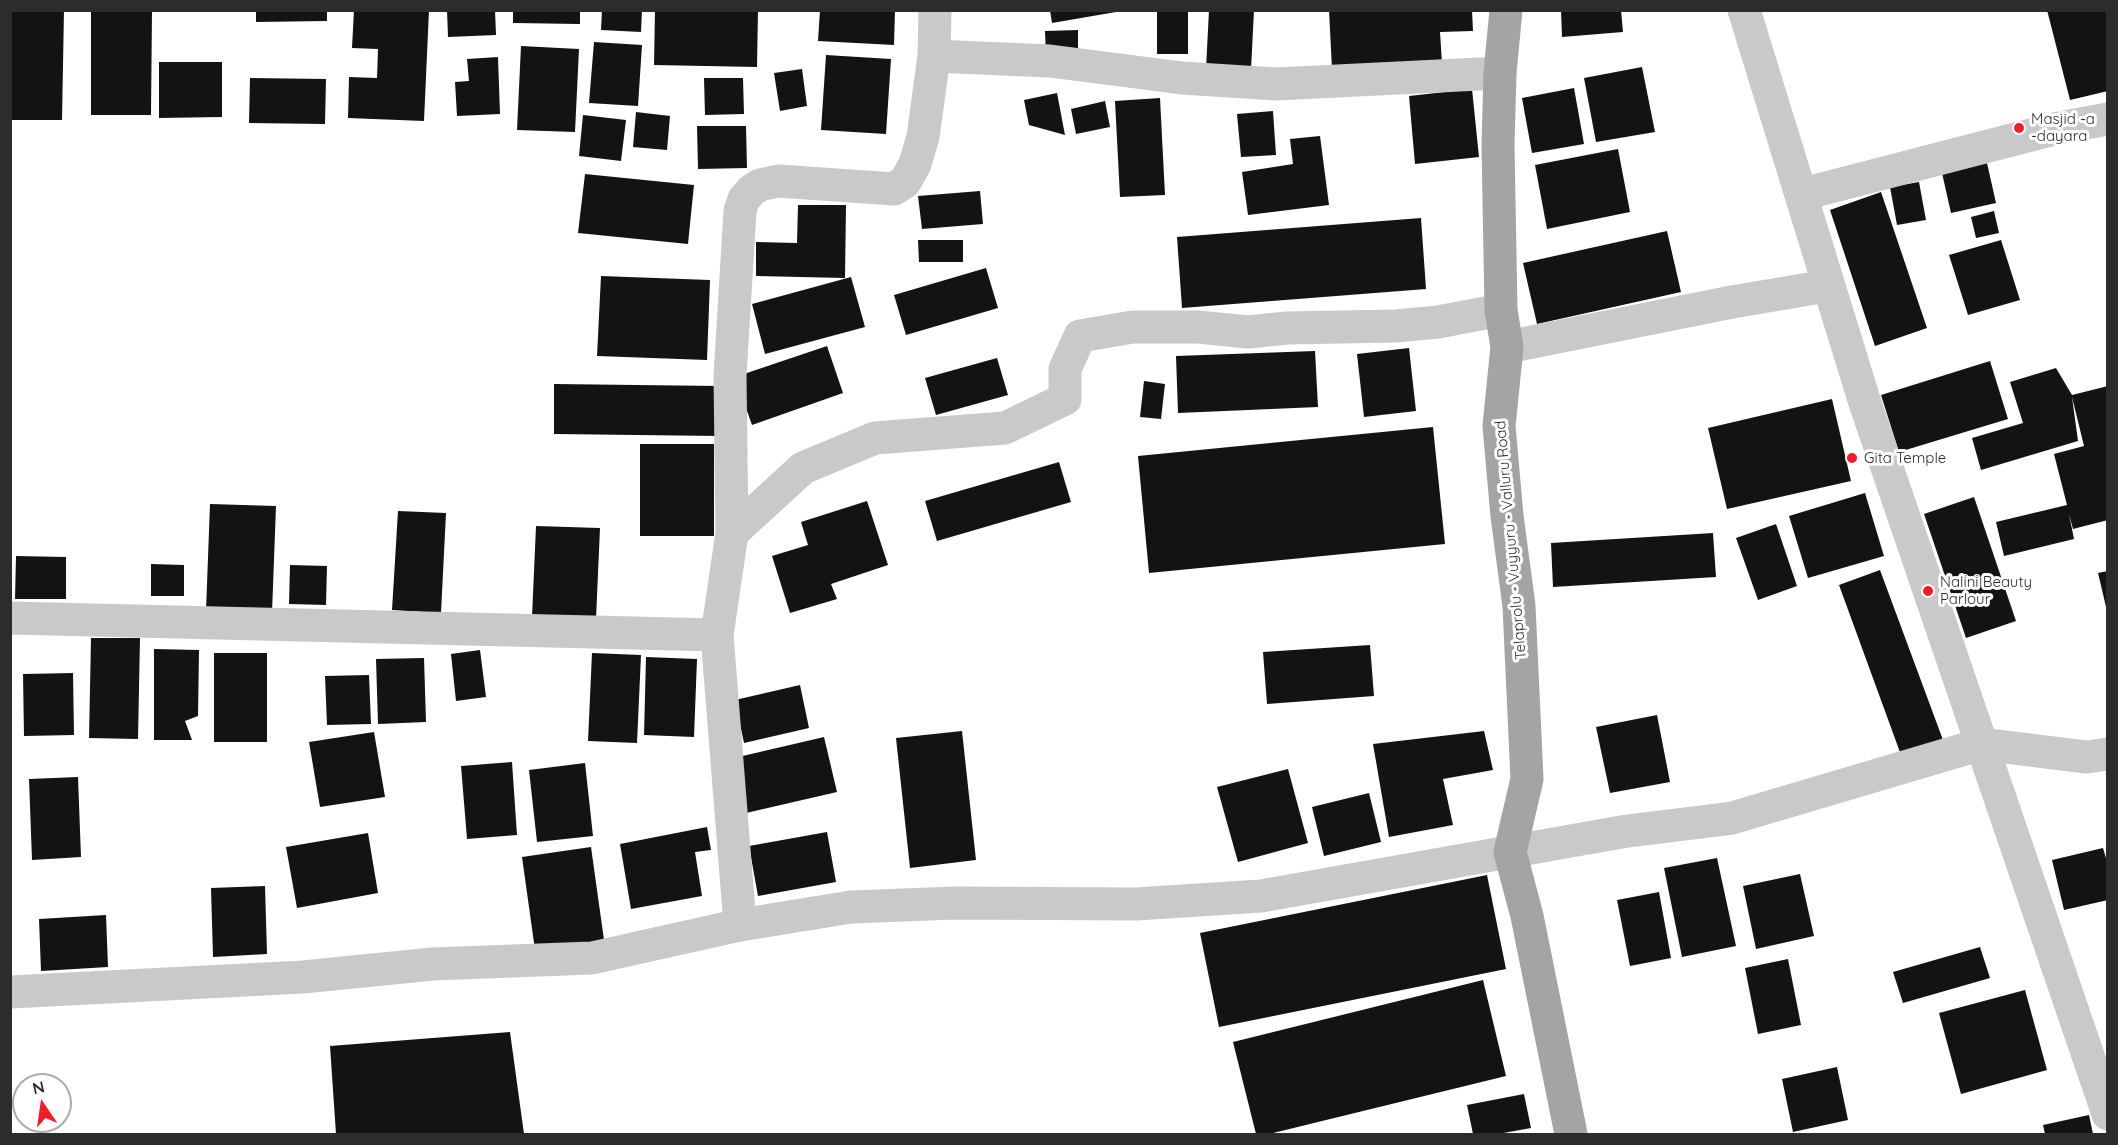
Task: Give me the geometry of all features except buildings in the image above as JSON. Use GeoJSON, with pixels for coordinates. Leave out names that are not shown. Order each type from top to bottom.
{"type":"FeatureCollection","features":[{"type":"Feature","properties":{"kind":"main road","name":"Telaprolu - Vuyyuru - Valluru Road"},"geometry":{"type":"LineString","coordinates":[[1506,10],[1500,74],[1501,310],[1507,347],[1499,426],[1507,516],[1519,606],[1527,779],[1510,852],[1527,916],[1571,1134]]}},
{"type":"Feature","properties":{"kind":"street"},"geometry":{"type":"LineString","coordinates":[[740,925],[717,635],[732,533],[730,376],[740,211],[744,200],[760,185],[778,181],[894,189],[905,182],[915,164],[922,137],[934,56],[935,10]]}},
{"type":"Feature","properties":{"kind":"street"},"geometry":{"type":"LineString","coordinates":[[1744,10],[1803,194],[1827,286],[2108,1114]]}},
{"type":"Feature","properties":{"kind":"street"},"geometry":{"type":"LineString","coordinates":[[934,56],[1050,61],[1182,78],[1276,84],[1500,74]]}},
{"type":"Feature","properties":{"kind":"street"},"geometry":{"type":"LineString","coordinates":[[1803,194],[2044,132],[2108,119]]}},
{"type":"Feature","properties":{"kind":"street"},"geometry":{"type":"LineString","coordinates":[[1507,347],[1827,286]]}},
{"type":"Feature","properties":{"kind":"street"},"geometry":{"type":"LineString","coordinates":[[732,533],[803,468],[875,438],[1005,428],[1065,399],[1065,369],[1080,336],[1133,327],[1198,327],[1248,332],[1287,328],[1396,326],[1438,322],[1501,310]]}},
{"type":"Feature","properties":{"kind":"street"},"geometry":{"type":"LineString","coordinates":[[10,618],[717,635]]}},
{"type":"Feature","properties":{"kind":"street"},"geometry":{"type":"LineString","coordinates":[[10,992],[303,977],[433,964],[592,958],[740,925],[851,906],[955,903],[1136,904],[1262,896],[1627,831],[1732,818],[1982,744],[2087,757],[2108,754]]}},
{"type":"Feature","properties":{"kind":"place","name":"Masjid -a -dayara"},"geometry":{"type":"Point","coordinates":[2019,128]}},
{"type":"Feature","properties":{"kind":"place","name":"Gita Temple"},"geometry":{"type":"Point","coordinates":[1852,458]}},
{"type":"Feature","properties":{"kind":"place","name":"Nalini Beauty Parlour"},"geometry":{"type":"Point","coordinates":[1928,591]}}]}
